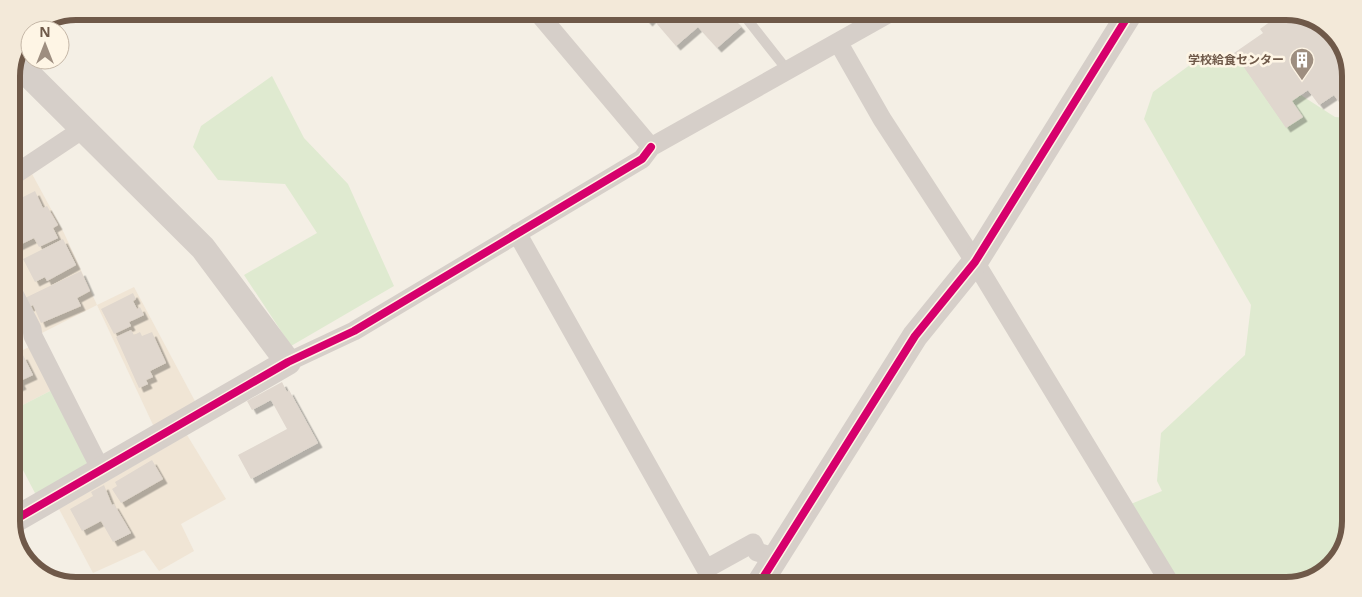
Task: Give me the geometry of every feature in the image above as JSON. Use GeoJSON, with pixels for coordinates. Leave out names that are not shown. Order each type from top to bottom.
{"type":"FeatureCollection","features":[{"type":"Feature","properties":{"kind":"street"},"geometry":{"type":"LineString","coordinates":[[544,20],[651,147]]}},
{"type":"Feature","properties":{"kind":"street"},"geometry":{"type":"LineString","coordinates":[[20,517],[288,362],[354,331],[642,158],[651,147],[876,20]]}},
{"type":"Feature","properties":{"kind":"street"},"geometry":{"type":"LineString","coordinates":[[763,577],[915,336],[974,262],[1125,20]]}},
{"type":"Feature","properties":{"kind":"street"},"geometry":{"type":"LineString","coordinates":[[838,42],[882,119],[974,262],[1166,577]]}},
{"type":"Feature","properties":{"kind":"street"},"geometry":{"type":"LineString","coordinates":[[21,67],[204,248],[288,362]]}},
{"type":"Feature","properties":{"kind":"street"},"geometry":{"type":"LineString","coordinates":[[20,171],[83,129]]}},
{"type":"Feature","properties":{"kind":"street"},"geometry":{"type":"LineString","coordinates":[[518,233],[706,569],[753,543],[757,552],[774,557]]}},
{"type":"Feature","properties":{"kind":"street"},"geometry":{"type":"LineString","coordinates":[[20,306],[32,329],[33,336],[101,470]]}},
{"type":"Feature","properties":{"kind":"lane"},"geometry":{"type":"LineString","coordinates":[[747,20],[788,71]]}},
{"type":"Feature","properties":{"kind":"shaded area"},"geometry":{"type":"Polygon","coordinates":[[[31,172],[64,233],[97,305],[40,334],[20,294],[20,179],[31,172]]]}},
{"type":"Feature","properties":{"kind":"shaded area"},"geometry":{"type":"Polygon","coordinates":[[[134,287],[196,403],[154,427],[97,305],[134,287]]]}},
{"type":"Feature","properties":{"kind":"shaded area"},"geometry":{"type":"Polygon","coordinates":[[[33,345],[54,389],[20,406],[20,352],[33,345]]]}},
{"type":"Feature","properties":{"kind":"shaded area"},"geometry":{"type":"Polygon","coordinates":[[[187,435],[226,499],[181,524],[194,551],[159,571],[144,550],[93,573],[59,509],[187,435]]]}},
{"type":"Feature","properties":{"kind":"green space"},"geometry":{"type":"Polygon","coordinates":[[[1237,54],[1335,117],[1342,117],[1341,532],[1335,549],[1326,561],[1311,571],[1294,577],[1173,577],[1131,504],[1162,491],[1157,481],[1161,433],[1245,355],[1251,305],[1144,119],[1153,92],[1198,59],[1237,54]]]}},
{"type":"Feature","properties":{"kind":"green space"},"geometry":{"type":"Polygon","coordinates":[[[272,76],[304,138],[348,184],[394,286],[291,346],[244,275],[317,233],[285,184],[218,180],[193,147],[201,126],[272,76]]]}},
{"type":"Feature","properties":{"kind":"green space"},"geometry":{"type":"Polygon","coordinates":[[[54,389],[88,465],[36,495],[20,464],[20,406],[54,389]]]}},
{"type":"Feature","properties":{"kind":"building"},"geometry":{"type":"Polygon","coordinates":[[[654,20],[735,20],[741,27],[717,48],[698,27],[676,46],[654,20]]]}},
{"type":"Feature","properties":{"kind":"building","name":"学校給食センター"},"geometry":{"type":"Polygon","coordinates":[[[1272,20],[1297,21],[1314,27],[1326,36],[1333,45],[1341,65],[1342,104],[1334,95],[1319,105],[1308,90],[1292,101],[1303,117],[1286,128],[1234,53],[1263,33],[1260,29],[1272,20]]]}},
{"type":"Feature","properties":{"kind":"building"},"geometry":{"type":"Polygon","coordinates":[[[35,191],[43,208],[47,206],[58,225],[53,228],[58,238],[39,247],[34,238],[20,245],[20,198],[35,191]]]}},
{"type":"Feature","properties":{"kind":"building"},"geometry":{"type":"Polygon","coordinates":[[[63,239],[76,265],[47,281],[45,277],[35,282],[23,259],[63,239]]]}},
{"type":"Feature","properties":{"kind":"building"},"geometry":{"type":"Polygon","coordinates":[[[81,271],[90,291],[77,298],[81,306],[41,323],[33,305],[29,307],[25,298],[81,271]]]}},
{"type":"Feature","properties":{"kind":"building"},"geometry":{"type":"Polygon","coordinates":[[[133,293],[136,299],[133,301],[137,309],[140,307],[144,315],[129,322],[131,326],[114,334],[101,309],[133,293]]]}},
{"type":"Feature","properties":{"kind":"building"},"geometry":{"type":"Polygon","coordinates":[[[131,330],[134,335],[140,332],[142,336],[152,332],[166,363],[150,371],[153,377],[146,380],[148,384],[139,388],[116,337],[131,330]]]}},
{"type":"Feature","properties":{"kind":"building"},"geometry":{"type":"Polygon","coordinates":[[[23,355],[33,375],[20,381],[20,356],[23,355]]]}},
{"type":"Feature","properties":{"kind":"building"},"geometry":{"type":"Polygon","coordinates":[[[282,382],[287,392],[289,390],[318,443],[251,479],[238,455],[287,429],[271,400],[252,410],[247,401],[282,382]]]}},
{"type":"Feature","properties":{"kind":"building"},"geometry":{"type":"Polygon","coordinates":[[[152,460],[163,479],[121,503],[112,489],[117,486],[115,482],[152,460]]]}},
{"type":"Feature","properties":{"kind":"building"},"geometry":{"type":"Polygon","coordinates":[[[104,485],[112,505],[114,504],[131,533],[113,542],[101,521],[82,531],[70,509],[93,496],[91,492],[104,485]]]}},
{"type":"Feature","properties":{"kind":"cycle path"},"geometry":{"type":"LineString","coordinates":[[763,577],[915,336],[975,262],[1126,20]]}},
{"type":"Feature","properties":{"kind":"cycle path"},"geometry":{"type":"LineString","coordinates":[[20,517],[288,362],[354,331],[642,159],[651,147]]}},
{"type":"Feature","properties":{"kind":"place","name":"学校給食センター"},"geometry":{"type":"Point","coordinates":[1302,81]}}]}
